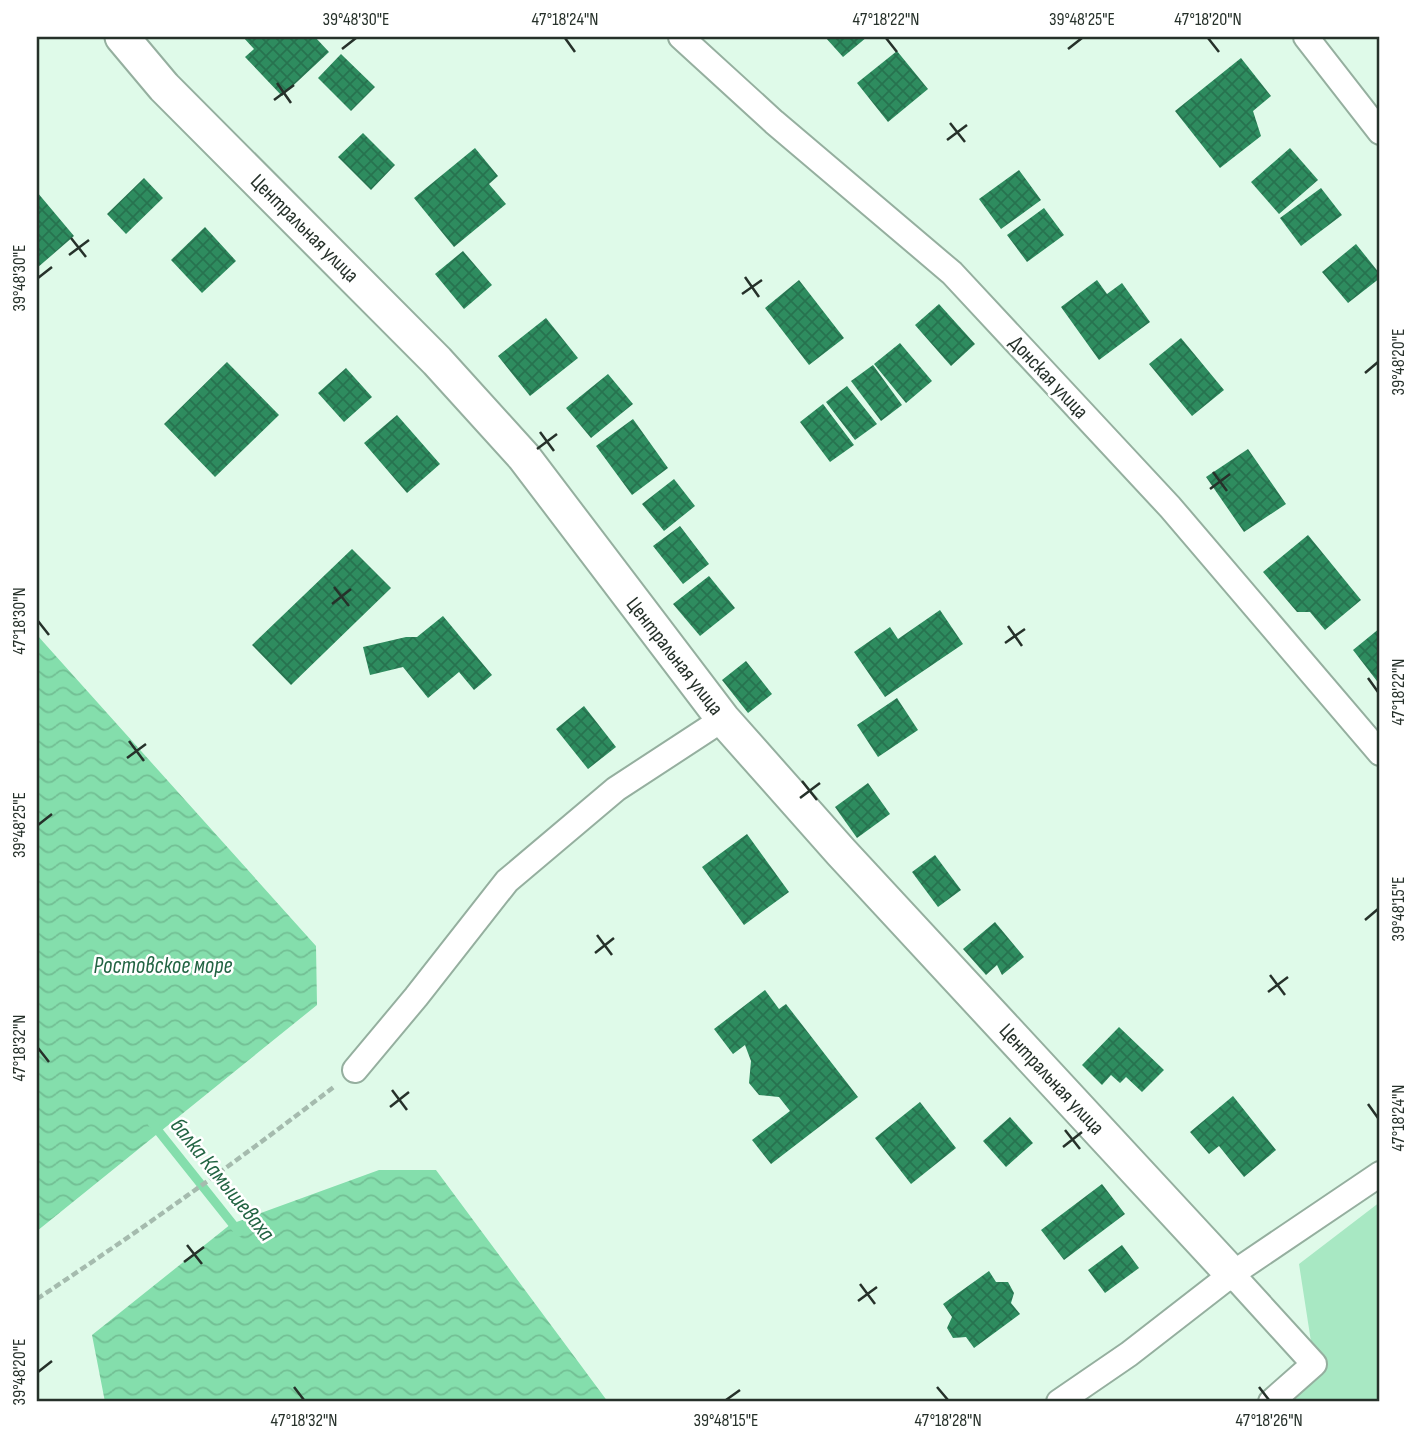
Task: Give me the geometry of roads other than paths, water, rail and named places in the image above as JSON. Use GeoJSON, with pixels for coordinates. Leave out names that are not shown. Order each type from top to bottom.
{"type":"FeatureCollection","features":[{"type":"Feature","properties":{"kind":"street","name":"Центральная улица"},"geometry":{"type":"LineString","coordinates":[[122,37],[164,87],[437,361],[524,457],[723,719],[841,852],[1232,1274]]}},
{"type":"Feature","properties":{"kind":"street","name":"Донская улица"},"geometry":{"type":"LineString","coordinates":[[681,37],[774,122],[952,273],[1170,507],[1380,753]]}},
{"type":"Feature","properties":{"kind":"street"},"geometry":{"type":"LineString","coordinates":[[1306,37],[1380,132]]}},
{"type":"Feature","properties":{"kind":"street"},"geometry":{"type":"LineString","coordinates":[[355,1070],[507,881],[616,789],[723,719]]}},
{"type":"Feature","properties":{"kind":"street"},"geometry":{"type":"LineString","coordinates":[[1059,1402],[1129,1354],[1232,1274],[1380,1174]]}},
{"type":"Feature","properties":{"kind":"street"},"geometry":{"type":"LineString","coordinates":[[1232,1274],[1314,1364],[1271,1402]]}},
{"type":"Feature","properties":{"kind":"water","name":"Ростовское море"},"geometry":{"type":"Polygon","coordinates":[[[37,635],[316,946],[317,1005],[37,1231],[37,635]]]}},
{"type":"Feature","properties":{"kind":"water"},"geometry":{"type":"Polygon","coordinates":[[[379,1170],[436,1170],[608,1402],[105,1402],[92,1335],[231,1224],[379,1170]]]}},
{"type":"Feature","properties":{"kind":"waterway","name":"балка Камышеваха"},"geometry":{"type":"LineString","coordinates":[[152,1123],[239,1232]]}}]}
